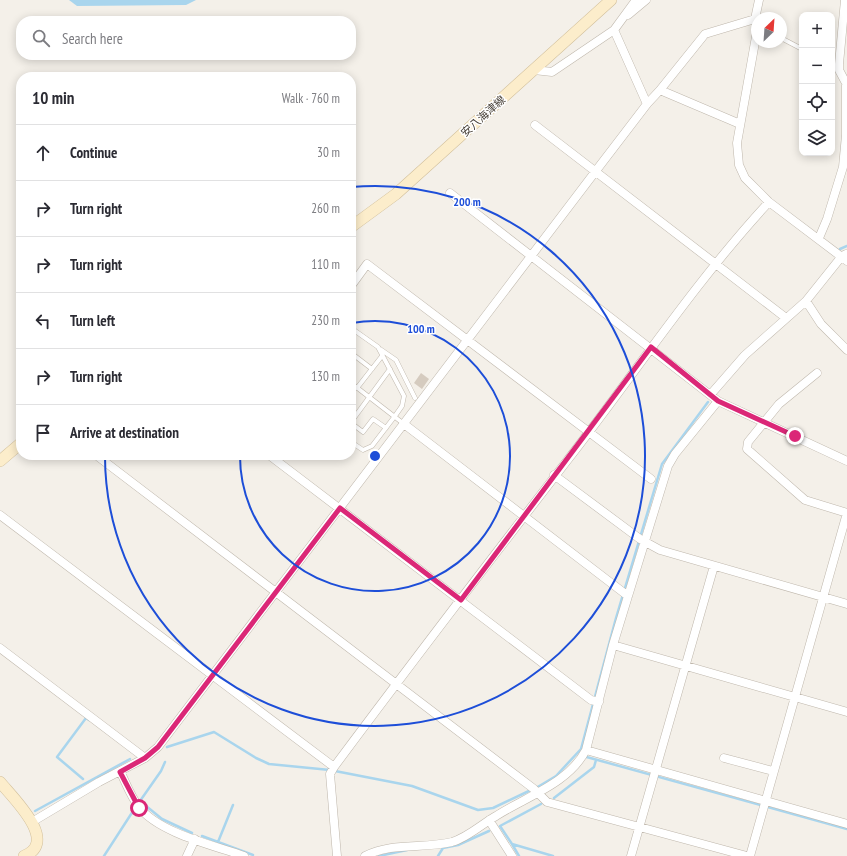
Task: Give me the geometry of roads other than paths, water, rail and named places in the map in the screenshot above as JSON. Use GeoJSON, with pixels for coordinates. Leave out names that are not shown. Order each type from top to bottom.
{"type":"FeatureCollection","features":[{"type":"Feature","properties":{"kind":"main road","name":"安八海津線"},"geometry":{"type":"LineString","coordinates":[[356,224],[396,194],[611,0]]}},
{"type":"Feature","properties":{"kind":"main road"},"geometry":{"type":"LineString","coordinates":[[0,461],[16,447]]}},
{"type":"Feature","properties":{"kind":"main road"},"geometry":{"type":"LineString","coordinates":[[0,782],[36,828],[36,842],[33,849],[24,856]]}},
{"type":"Feature","properties":{"kind":"street"},"geometry":{"type":"LineString","coordinates":[[534,70],[552,72],[614,30],[636,0]]}},
{"type":"Feature","properties":{"kind":"street"},"geometry":{"type":"LineString","coordinates":[[619,22],[646,0]]}},
{"type":"Feature","properties":{"kind":"street"},"geometry":{"type":"LineString","coordinates":[[757,12],[759,0]]}},
{"type":"Feature","properties":{"kind":"street"},"geometry":{"type":"LineString","coordinates":[[819,238],[827,219],[843,166],[846,135],[846,83],[836,68],[845,29],[845,0]]}},
{"type":"Feature","properties":{"kind":"street"},"geometry":{"type":"LineString","coordinates":[[32,822],[99,782],[145,758],[158,747],[647,104],[705,34],[751,22]]}},
{"type":"Feature","properties":{"kind":"street"},"geometry":{"type":"LineString","coordinates":[[614,30],[647,104]]}},
{"type":"Feature","properties":{"kind":"street"},"geometry":{"type":"LineString","coordinates":[[711,394],[745,355],[806,301],[845,257],[769,202],[746,178],[740,165],[737,143],[754,48]]}},
{"type":"Feature","properties":{"kind":"street"},"geometry":{"type":"LineString","coordinates":[[660,90],[740,124]]}},
{"type":"Feature","properties":{"kind":"street"},"geometry":{"type":"LineString","coordinates":[[535,125],[786,318]]}},
{"type":"Feature","properties":{"kind":"street"},"geometry":{"type":"LineString","coordinates":[[450,193],[651,347],[718,401],[847,461]]}},
{"type":"Feature","properties":{"kind":"street"},"geometry":{"type":"LineString","coordinates":[[337,856],[330,774],[334,767],[651,347],[739,234],[769,202]]}},
{"type":"Feature","properties":{"kind":"street"},"geometry":{"type":"LineString","coordinates":[[356,279],[367,264],[651,479]]}},
{"type":"Feature","properties":{"kind":"street"},"geometry":{"type":"LineString","coordinates":[[806,301],[821,324],[847,350]]}},
{"type":"Feature","properties":{"kind":"street"},"geometry":{"type":"LineString","coordinates":[[103,460],[396,684],[547,802],[749,856],[847,513],[805,500],[747,449],[748,442],[779,404],[817,373]]}},
{"type":"Feature","properties":{"kind":"street"},"geometry":{"type":"LineString","coordinates":[[365,856],[398,846],[452,842],[538,794],[566,775],[586,750],[613,645],[668,466],[675,454],[718,401]]}},
{"type":"Feature","properties":{"kind":"street"},"geometry":{"type":"LineString","coordinates":[[404,424],[522,517],[628,596]]}},
{"type":"Feature","properties":{"kind":"street"},"geometry":{"type":"LineString","coordinates":[[276,460],[591,700],[599,702]]}},
{"type":"Feature","properties":{"kind":"street"},"geometry":{"type":"LineString","coordinates":[[554,475],[644,542],[660,550],[847,604]]}},
{"type":"Feature","properties":{"kind":"street"},"geometry":{"type":"LineString","coordinates":[[0,515],[334,767]]}},
{"type":"Feature","properties":{"kind":"street"},"geometry":{"type":"LineString","coordinates":[[631,856],[684,666],[714,566]]}},
{"type":"Feature","properties":{"kind":"street"},"geometry":{"type":"LineString","coordinates":[[613,645],[847,712]]}},
{"type":"Feature","properties":{"kind":"street"},"geometry":{"type":"LineString","coordinates":[[0,648],[145,758]]}},
{"type":"Feature","properties":{"kind":"street"},"geometry":{"type":"LineString","coordinates":[[586,750],[764,804],[847,824]]}},
{"type":"Feature","properties":{"kind":"street"},"geometry":{"type":"LineString","coordinates":[[724,758],[773,771]]}},
{"type":"Feature","properties":{"kind":"street"},"geometry":{"type":"LineString","coordinates":[[120,772],[139,808],[164,826],[195,839],[244,856]]}},
{"type":"Feature","properties":{"kind":"street"},"geometry":{"type":"LineString","coordinates":[[489,820],[512,856]]}},
{"type":"Feature","properties":{"kind":"street"},"geometry":{"type":"LineString","coordinates":[[187,856],[195,839]]}},
{"type":"Feature","properties":{"kind":"lane"},"geometry":{"type":"LineString","coordinates":[[787,41],[799,48]]}},
{"type":"Feature","properties":{"kind":"lane"},"geometry":{"type":"LineString","coordinates":[[356,332],[396,360],[415,398]]}},
{"type":"Feature","properties":{"kind":"lane"},"geometry":{"type":"LineString","coordinates":[[356,445],[363,450],[368,449],[402,406],[404,396],[378,347]]}},
{"type":"Feature","properties":{"kind":"lane"},"geometry":{"type":"LineString","coordinates":[[382,356],[357,388],[404,424]]}},
{"type":"Feature","properties":{"kind":"lane"},"geometry":{"type":"LineString","coordinates":[[356,357],[372,369]]}},
{"type":"Feature","properties":{"kind":"lane"},"geometry":{"type":"LineString","coordinates":[[356,416],[390,369]]}},
{"type":"Feature","properties":{"kind":"lane"},"geometry":{"type":"LineString","coordinates":[[356,427],[363,432],[374,419],[386,428]]}},
{"type":"Feature","properties":{"kind":"water"},"geometry":{"type":"Polygon","coordinates":[[[69,0],[196,0],[186,5],[77,6],[69,0]]]}},
{"type":"Feature","properties":{"kind":"waterway"},"geometry":{"type":"LineString","coordinates":[[840,249],[847,246]]}},
{"type":"Feature","properties":{"kind":"waterway"},"geometry":{"type":"LineString","coordinates":[[536,788],[556,776],[581,749],[616,618],[662,464],[708,402]]}},
{"type":"Feature","properties":{"kind":"waterway"},"geometry":{"type":"LineString","coordinates":[[83,779],[57,757],[86,718],[89,720]]}},
{"type":"Feature","properties":{"kind":"waterway"},"geometry":{"type":"LineString","coordinates":[[167,747],[214,732],[256,758],[269,764],[330,770]]}},
{"type":"Feature","properties":{"kind":"waterway"},"geometry":{"type":"LineString","coordinates":[[583,756],[847,829]]}},
{"type":"Feature","properties":{"kind":"waterway"},"geometry":{"type":"LineString","coordinates":[[35,811],[130,759]]}},
{"type":"Feature","properties":{"kind":"waterway"},"geometry":{"type":"LineString","coordinates":[[554,798],[594,767],[596,760]]}},
{"type":"Feature","properties":{"kind":"waterway"},"geometry":{"type":"LineString","coordinates":[[165,762],[161,771],[140,801],[162,819],[192,833]]}},
{"type":"Feature","properties":{"kind":"waterway"},"geometry":{"type":"LineString","coordinates":[[335,771],[412,786],[478,810],[493,808],[531,790]]}},
{"type":"Feature","properties":{"kind":"waterway"},"geometry":{"type":"LineString","coordinates":[[512,844],[500,826],[541,804]]}},
{"type":"Feature","properties":{"kind":"waterway"},"geometry":{"type":"LineString","coordinates":[[218,842],[233,805]]}},
{"type":"Feature","properties":{"kind":"waterway"},"geometry":{"type":"LineString","coordinates":[[104,856],[135,808]]}},
{"type":"Feature","properties":{"kind":"waterway"},"geometry":{"type":"LineString","coordinates":[[438,856],[443,848],[458,845],[489,831]]}},
{"type":"Feature","properties":{"kind":"waterway"},"geometry":{"type":"LineString","coordinates":[[202,836],[253,855]]}},
{"type":"Feature","properties":{"kind":"waterway"},"geometry":{"type":"LineString","coordinates":[[519,856],[512,844],[553,856]]}},
{"type":"Feature","properties":{"kind":"waterway"},"geometry":{"type":"LineString","coordinates":[[379,856],[407,850]]}}]}
